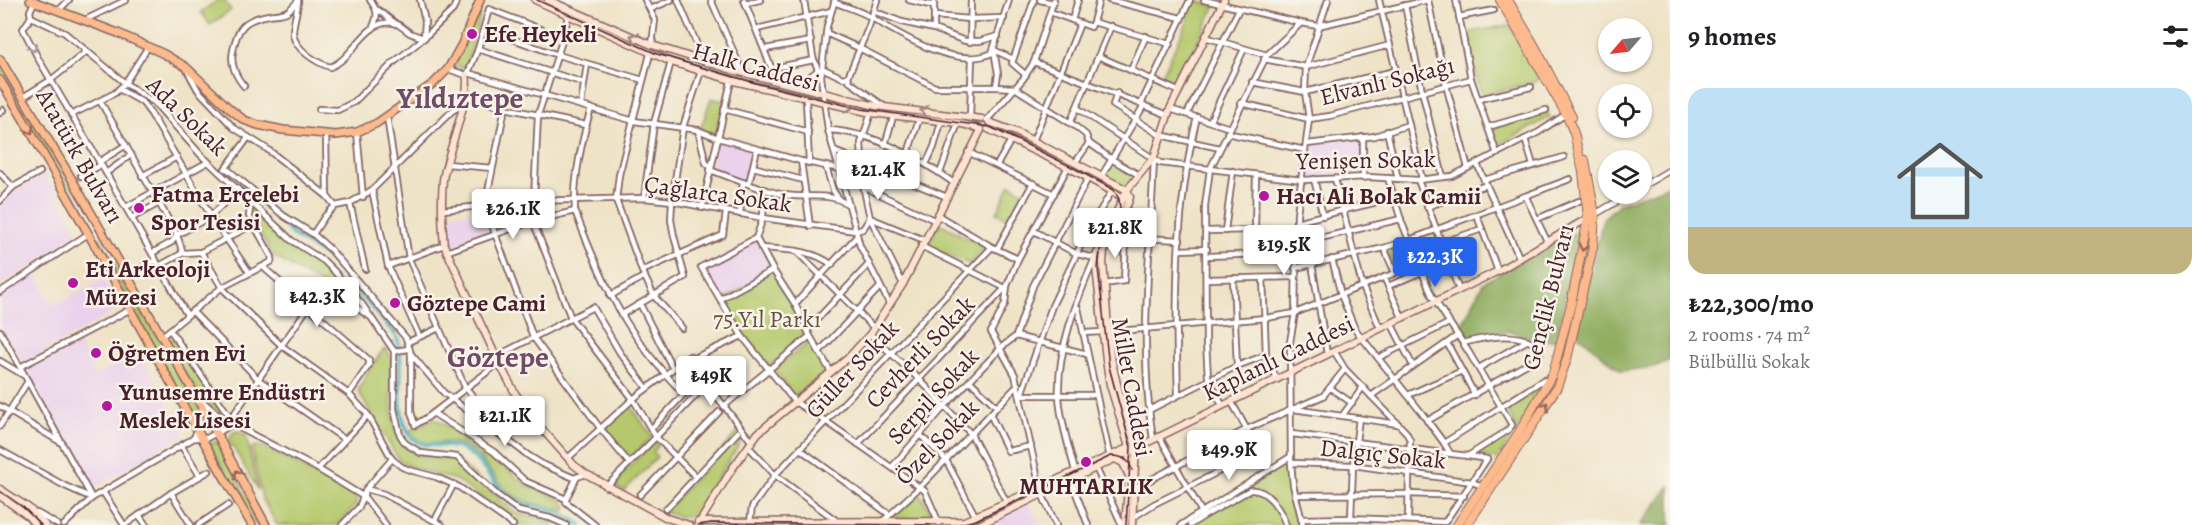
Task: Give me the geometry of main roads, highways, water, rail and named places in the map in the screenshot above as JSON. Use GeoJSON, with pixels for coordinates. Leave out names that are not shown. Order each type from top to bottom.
{"type":"FeatureCollection","features":[{"type":"Feature","properties":{"kind":"highway","name":"Gençlik Bulvarı"},"geometry":{"type":"LineString","coordinates":[[1456,525],[1519,432],[1552,373],[1592,216],[1574,134],[1566,114],[1500,0]]}},
{"type":"Feature","properties":{"kind":"highway","name":"Gençlik Bulvarı"},"geometry":{"type":"LineString","coordinates":[[1467,525],[1557,387],[1567,359],[1593,247],[1592,216],[1578,131],[1568,107],[1508,0]]}},
{"type":"Feature","properties":{"kind":"main road"},"geometry":{"type":"LineString","coordinates":[[33,1],[148,47],[186,67],[230,110],[244,120],[258,125],[326,134],[357,132],[387,117],[426,90],[448,69],[462,44],[480,0]]}},
{"type":"Feature","properties":{"kind":"main road","name":"Halk Caddesi"},"geometry":{"type":"LineString","coordinates":[[535,0],[650,54],[731,81],[826,104],[893,117],[1003,126],[1127,190]]}},
{"type":"Feature","properties":{"kind":"main road","name":"Halk Caddesi"},"geometry":{"type":"LineString","coordinates":[[548,0],[652,45],[743,73],[824,94],[884,106],[970,117],[1124,198]]}},
{"type":"Feature","properties":{"kind":"main road"},"geometry":{"type":"LineString","coordinates":[[1124,198],[1127,190],[1154,157],[1160,135],[1178,91],[1223,2]]}},
{"type":"Feature","properties":{"kind":"main road","name":"Atatürk Bulvarı"},"geometry":{"type":"LineString","coordinates":[[0,58],[193,391],[266,525]]}},
{"type":"Feature","properties":{"kind":"main road"},"geometry":{"type":"LineString","coordinates":[[467,74],[462,105],[443,178],[442,210],[445,249],[498,359],[515,393],[533,419],[568,458],[586,474],[606,487],[667,518],[691,525],[699,523],[758,433],[831,372],[872,331],[903,284],[968,152],[985,125]]}},
{"type":"Feature","properties":{"kind":"main road","name":"Atatürk Bulvarı"},"geometry":{"type":"LineString","coordinates":[[0,80],[130,309],[197,435],[252,525]]}},
{"type":"Feature","properties":{"kind":"main road","name":"Millet Caddesi"},"geometry":{"type":"LineString","coordinates":[[1105,332],[1104,252],[1130,197],[1127,190]]}},
{"type":"Feature","properties":{"kind":"main road","name":"Millet Caddesi"},"geometry":{"type":"LineString","coordinates":[[1124,198],[1095,258],[1110,385],[1134,448],[1132,522]]}},
{"type":"Feature","properties":{"kind":"main road","name":"Kaplanlı Caddesi"},"geometry":{"type":"LineString","coordinates":[[979,525],[991,522],[1075,471],[1156,438],[1498,271],[1592,216]]}},
{"type":"Feature","properties":{"kind":"main road","name":"Millet Caddesi"},"geometry":{"type":"LineString","coordinates":[[1123,525],[1134,448]]}},
{"type":"Feature","properties":{"kind":"main road","name":"Kaplanlı Caddesi"},"geometry":{"type":"LineString","coordinates":[[699,523],[939,523],[964,521],[1071,480],[1111,458]]}},
{"type":"Feature","properties":{"kind":"main road","name":"Millet Caddesi"},"geometry":{"type":"LineString","coordinates":[[1111,458],[1123,463],[1129,476]]}},
{"type":"Feature","properties":{"kind":"main road"},"geometry":{"type":"LineString","coordinates":[[0,489],[29,508],[45,525]]}},
{"type":"Feature","properties":{"kind":"main road"},"geometry":{"type":"LineString","coordinates":[[0,496],[28,516],[35,525]]}},
{"type":"Feature","properties":{"kind":"main road"},"geometry":{"type":"LineString","coordinates":[[667,518],[675,525]]}},
{"type":"Feature","properties":{"kind":"waterway"},"geometry":{"type":"LineString","coordinates":[[242,186],[276,216],[292,234],[329,258],[396,335],[400,358],[400,407],[407,430],[412,437],[424,444],[460,448],[473,456],[510,497],[556,512],[581,525]]}},
{"type":"Feature","properties":{"kind":"tram line"},"geometry":{"type":"LineString","coordinates":[[537,0],[657,54],[759,84],[861,109],[990,127],[1114,190],[1119,199],[1120,209],[1100,250],[1098,268],[1109,367],[1131,447],[1126,525]]}},
{"type":"Feature","properties":{"kind":"tram line"},"geometry":{"type":"LineString","coordinates":[[956,525],[976,520],[1111,456],[1124,459],[1132,470]]}},
{"type":"Feature","properties":{"kind":"tram line"},"geometry":{"type":"LineString","coordinates":[[0,491],[23,507],[41,525]]}},
{"type":"Feature","properties":{"kind":"tram line"},"geometry":{"type":"LineString","coordinates":[[698,525],[711,523],[930,525]]}},
{"type":"Feature","properties":{"kind":"place","name":"Efe Heykeli"},"geometry":{"type":"Point","coordinates":[472,34]}},
{"type":"Feature","properties":{"kind":"place","name":"Hacı Ali Bolak Camii"},"geometry":{"type":"Point","coordinates":[1264,196]}},
{"type":"Feature","properties":{"kind":"place","name":"Fatma Erçelebi Spor Tesisi"},"geometry":{"type":"Point","coordinates":[139,208]}},
{"type":"Feature","properties":{"kind":"place","name":"Eti Arkeoloji Müzesi"},"geometry":{"type":"Point","coordinates":[73,283]}},
{"type":"Feature","properties":{"kind":"place","name":"Göztepe Cami"},"geometry":{"type":"Point","coordinates":[395,303]}},
{"type":"Feature","properties":{"kind":"place","name":"Öğretmen Evi"},"geometry":{"type":"Point","coordinates":[96,353]}},
{"type":"Feature","properties":{"kind":"place","name":"Yunusemre Endüstri Meslek Lisesi"},"geometry":{"type":"Point","coordinates":[107,406]}},
{"type":"Feature","properties":{"kind":"place","name":"MUHTARLIK"},"geometry":{"type":"Point","coordinates":[1086,462]}},
{"type":"Feature","properties":{"kind":"district","name":"Yıldıztepe"},"geometry":{"type":"Point","coordinates":[460,98]}},
{"type":"Feature","properties":{"kind":"district","name":"Göztepe"},"geometry":{"type":"Point","coordinates":[498,357]}},
{"type":"Feature","properties":{"kind":"park label","name":"75.Yıl Parkı"},"geometry":{"type":"Point","coordinates":[767,319]}}]}
